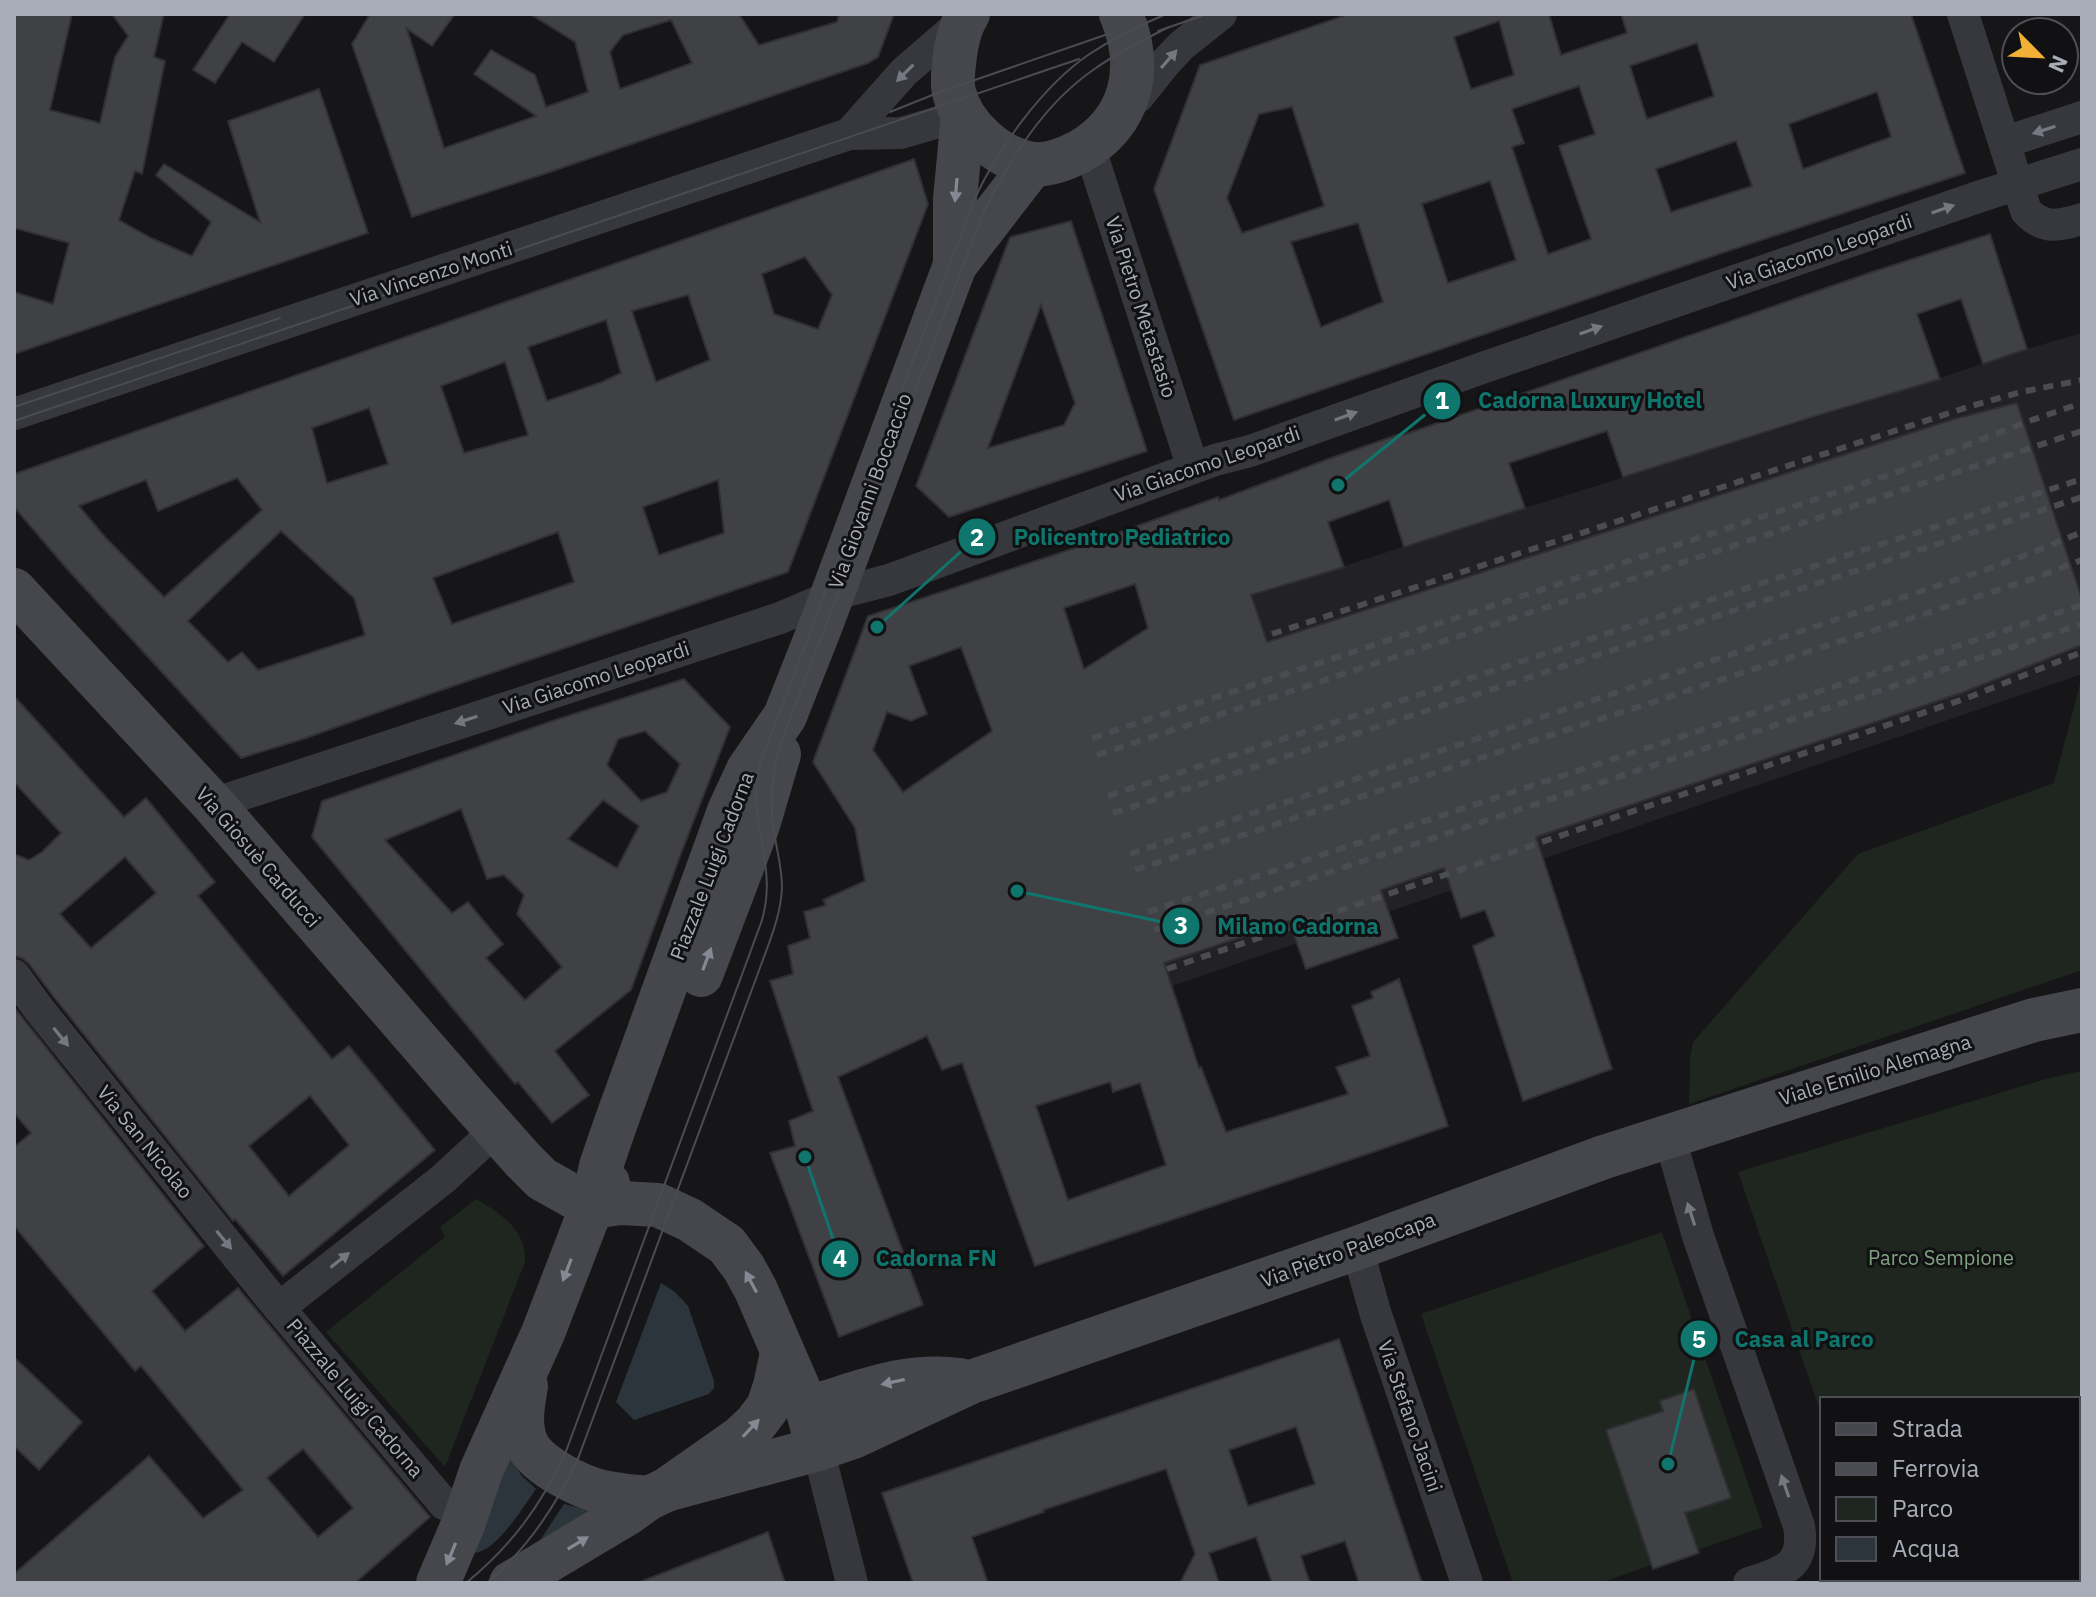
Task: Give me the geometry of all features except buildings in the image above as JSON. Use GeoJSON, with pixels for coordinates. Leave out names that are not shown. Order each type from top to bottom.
{"type":"FeatureCollection","features":[{"type":"Feature","properties":{"kind":"street"},"geometry":{"type":"LineString","coordinates":[[966,17],[957,45],[953,88],[963,115],[977,133],[1001,151],[1033,164],[1050,163],[1089,146],[1113,123],[1122,109],[1132,78],[1133,62],[1131,41],[1121,14]]}},
{"type":"Feature","properties":{"kind":"street"},"geometry":{"type":"LineString","coordinates":[[1122,109],[1138,97],[1181,46],[1221,14]]}},
{"type":"Feature","properties":{"kind":"street"},"geometry":{"type":"LineString","coordinates":[[1963,14],[2026,211],[2035,220],[2048,225],[2082,219]]}},
{"type":"Feature","properties":{"kind":"street","name":"Via Vincenzo Monti"},"geometry":{"type":"LineString","coordinates":[[849,134],[904,72],[966,17]]}},
{"type":"Feature","properties":{"kind":"street","name":"Via Vincenzo Monti"},"geometry":{"type":"LineString","coordinates":[[14,414],[849,134],[901,133],[963,115]]}},
{"type":"Feature","properties":{"kind":"street","name":"Via Giovanni Boccaccio"},"geometry":{"type":"LineString","coordinates":[[955,265],[955,199],[963,115]]}},
{"type":"Feature","properties":{"kind":"street"},"geometry":{"type":"LineString","coordinates":[[2005,142],[2082,117]]}},
{"type":"Feature","properties":{"kind":"street","name":"Via Pietro Metastasio"},"geometry":{"type":"LineString","coordinates":[[1089,146],[1193,468]]}},
{"type":"Feature","properties":{"kind":"street","name":"Via Giovanni Boccaccio"},"geometry":{"type":"LineString","coordinates":[[785,716],[955,265],[1033,164]]}},
{"type":"Feature","properties":{"kind":"street","name":"Via Giacomo Leopardi"},"geometry":{"type":"LineString","coordinates":[[213,804],[780,618],[831,596],[889,580],[1193,468],[1250,451],[1966,201],[2082,164]]}},
{"type":"Feature","properties":{"kind":"street","name":"Via Giosuè Carducci"},"geometry":{"type":"LineString","coordinates":[[14,590],[213,804],[496,1130]]}},
{"type":"Feature","properties":{"kind":"street","name":"Piazzale Luigi Cadorna"},"geometry":{"type":"LineString","coordinates":[[785,716],[748,770],[729,811],[610,1138],[592,1207],[526,1383],[522,1417],[525,1440],[531,1451],[556,1472],[592,1489],[657,1494],[853,1437],[971,1382],[1027,1363]]}},
{"type":"Feature","properties":{"kind":"street","name":"Via San Nicolao"},"geometry":{"type":"LineString","coordinates":[[14,975],[279,1308]]}},
{"type":"Feature","properties":{"kind":"street","name":"Viale Emilio Alemagna"},"geometry":{"type":"LineString","coordinates":[[1669,1135],[2020,1024],[2082,1010]]}},
{"type":"Feature","properties":{"kind":"street"},"geometry":{"type":"LineString","coordinates":[[496,1130],[542,1179],[592,1207],[621,1203],[658,1205],[690,1220],[727,1245],[756,1290],[807,1408],[852,1583]]}},
{"type":"Feature","properties":{"kind":"street","name":"Piazzale Luigi Cadorna"},"geometry":{"type":"LineString","coordinates":[[444,1504],[279,1308],[443,1179],[496,1130]]}},
{"type":"Feature","properties":{"kind":"street"},"geometry":{"type":"LineString","coordinates":[[1669,1135],[1698,1236],[1802,1542],[1801,1566],[1749,1583]]}},
{"type":"Feature","properties":{"kind":"street","name":"Via Pietro Paleocapa"},"geometry":{"type":"LineString","coordinates":[[1027,1363],[1669,1135]]}},
{"type":"Feature","properties":{"kind":"street","name":"Via Stefano Jacini"},"geometry":{"type":"LineString","coordinates":[[1357,1248],[1381,1331],[1467,1583]]}},
{"type":"Feature","properties":{"kind":"street","name":"Piazzale Luigi Cadorna"},"geometry":{"type":"LineString","coordinates":[[438,1583],[464,1522],[481,1471],[543,1333]]}},
{"type":"Feature","properties":{"kind":"street","name":"Piazzale Luigi Cadorna"},"geometry":{"type":"LineString","coordinates":[[511,1583],[628,1513],[740,1438],[768,1407],[782,1353]]}},
{"type":"Feature","properties":{"kind":"street","name":"Piazzale Luigi Cadorna"},"geometry":{"type":"LineString","coordinates":[[807,1408],[889,1382],[939,1378],[971,1382]]}},
{"type":"Feature","properties":{"kind":"shaded area"},"geometry":{"type":"Polygon","coordinates":[[[2082,333],[2082,674],[1140,997],[865,881],[855,828],[1033,703],[1148,628],[1201,612],[1169,513],[1218,497],[1252,596],[2082,333]]]}},
{"type":"Feature","properties":{"kind":"green space"},"geometry":{"type":"Polygon","coordinates":[[[2082,676],[2082,970],[1689,1104],[1693,1042],[1858,854],[2054,783],[2082,676]]]}},
{"type":"Feature","properties":{"kind":"green space","name":"Parco Sempione"},"geometry":{"type":"Polygon","coordinates":[[[2082,1071],[2082,1583],[1859,1583],[2080,1581],[2080,1397],[1820,1397],[1820,1410],[1738,1172],[2049,1078],[2082,1071]]]}},
{"type":"Feature","properties":{"kind":"green space"},"geometry":{"type":"Polygon","coordinates":[[[476,1199],[511,1224],[522,1241],[525,1262],[445,1467],[326,1332],[445,1237],[440,1227],[476,1199]]]}},
{"type":"Feature","properties":{"kind":"green space"},"geometry":{"type":"Polygon","coordinates":[[[1662,1232],[1763,1527],[1653,1569],[1651,1565],[1600,1583],[1513,1583],[1421,1314],[1662,1232]]]}},
{"type":"Feature","properties":{"kind":"water"},"geometry":{"type":"Polygon","coordinates":[[[661,1283],[688,1306],[714,1388],[709,1394],[634,1420],[616,1402],[661,1283]]]}},
{"type":"Feature","properties":{"kind":"water"},"geometry":{"type":"Polygon","coordinates":[[[509,1455],[521,1475],[536,1489],[500,1537],[482,1551],[474,1553],[509,1455]]]}},
{"type":"Feature","properties":{"kind":"water"},"geometry":{"type":"Polygon","coordinates":[[[564,1504],[593,1511],[531,1554],[564,1504]]]}},
{"type":"Feature","properties":{"kind":"tram line"},"geometry":{"type":"LineString","coordinates":[[1158,31],[1207,14]]}},
{"type":"Feature","properties":{"kind":"tram line"},"geometry":{"type":"LineString","coordinates":[[466,1583],[511,1540],[545,1491],[565,1454],[761,923],[767,882],[756,804],[760,764],[975,198],[1009,139],[1054,84],[1097,49],[1164,15]]}},
{"type":"Feature","properties":{"kind":"tram line"},"geometry":{"type":"LineString","coordinates":[[487,1583],[516,1555],[540,1525],[579,1456],[768,946],[782,887],[772,810],[773,777],[780,745],[984,211],[1017,152],[1059,99],[1102,64],[1169,27]]}},
{"type":"Feature","properties":{"kind":"tram line"},"geometry":{"type":"LineString","coordinates":[[890,112],[1108,34]]}},
{"type":"Feature","properties":{"kind":"tram line"},"geometry":{"type":"LineString","coordinates":[[14,421],[1079,59]]}},
{"type":"Feature","properties":{"kind":"tram line"},"geometry":{"type":"LineString","coordinates":[[14,407],[280,318]]}},
{"type":"Feature","properties":{"kind":"railway"},"geometry":{"type":"LineString","coordinates":[[1272,634],[1971,406],[2082,380]]}},
{"type":"Feature","properties":{"kind":"railway"},"geometry":{"type":"LineString","coordinates":[[1092,738],[1892,474],[2082,403]]}},
{"type":"Feature","properties":{"kind":"railway"},"geometry":{"type":"LineString","coordinates":[[1097,755],[2082,431]]}},
{"type":"Feature","properties":{"kind":"railway"},"geometry":{"type":"LineString","coordinates":[[1108,796],[2082,479]]}},
{"type":"Feature","properties":{"kind":"railway"},"geometry":{"type":"LineString","coordinates":[[1113,813],[2082,497]]}},
{"type":"Feature","properties":{"kind":"railway"},"geometry":{"type":"LineString","coordinates":[[1130,854],[1982,571],[2082,532]]}},
{"type":"Feature","properties":{"kind":"railway"},"geometry":{"type":"LineString","coordinates":[[1135,870],[2032,579],[2082,560]]}},
{"type":"Feature","properties":{"kind":"railway"},"geometry":{"type":"LineString","coordinates":[[1148,912],[2082,605]]}},
{"type":"Feature","properties":{"kind":"railway"},"geometry":{"type":"LineString","coordinates":[[1154,930],[2082,624]]}},
{"type":"Feature","properties":{"kind":"railway"},"geometry":{"type":"LineString","coordinates":[[1167,969],[1967,698],[2082,652]]}},
{"type":"Feature","properties":{"kind":"place","name":"Cadorna Luxury Hotel"},"geometry":{"type":"Point","coordinates":[1338,485]}},
{"type":"Feature","properties":{"kind":"place","name":"Policentro Pediatrico"},"geometry":{"type":"Point","coordinates":[877,627]}},
{"type":"Feature","properties":{"kind":"place","name":"Milano Cadorna"},"geometry":{"type":"Point","coordinates":[1017,891]}},
{"type":"Feature","properties":{"kind":"place","name":"Cadorna FN"},"geometry":{"type":"Point","coordinates":[805,1157]}},
{"type":"Feature","properties":{"kind":"place","name":"Casa al Parco"},"geometry":{"type":"Point","coordinates":[1668,1464]}}]}
